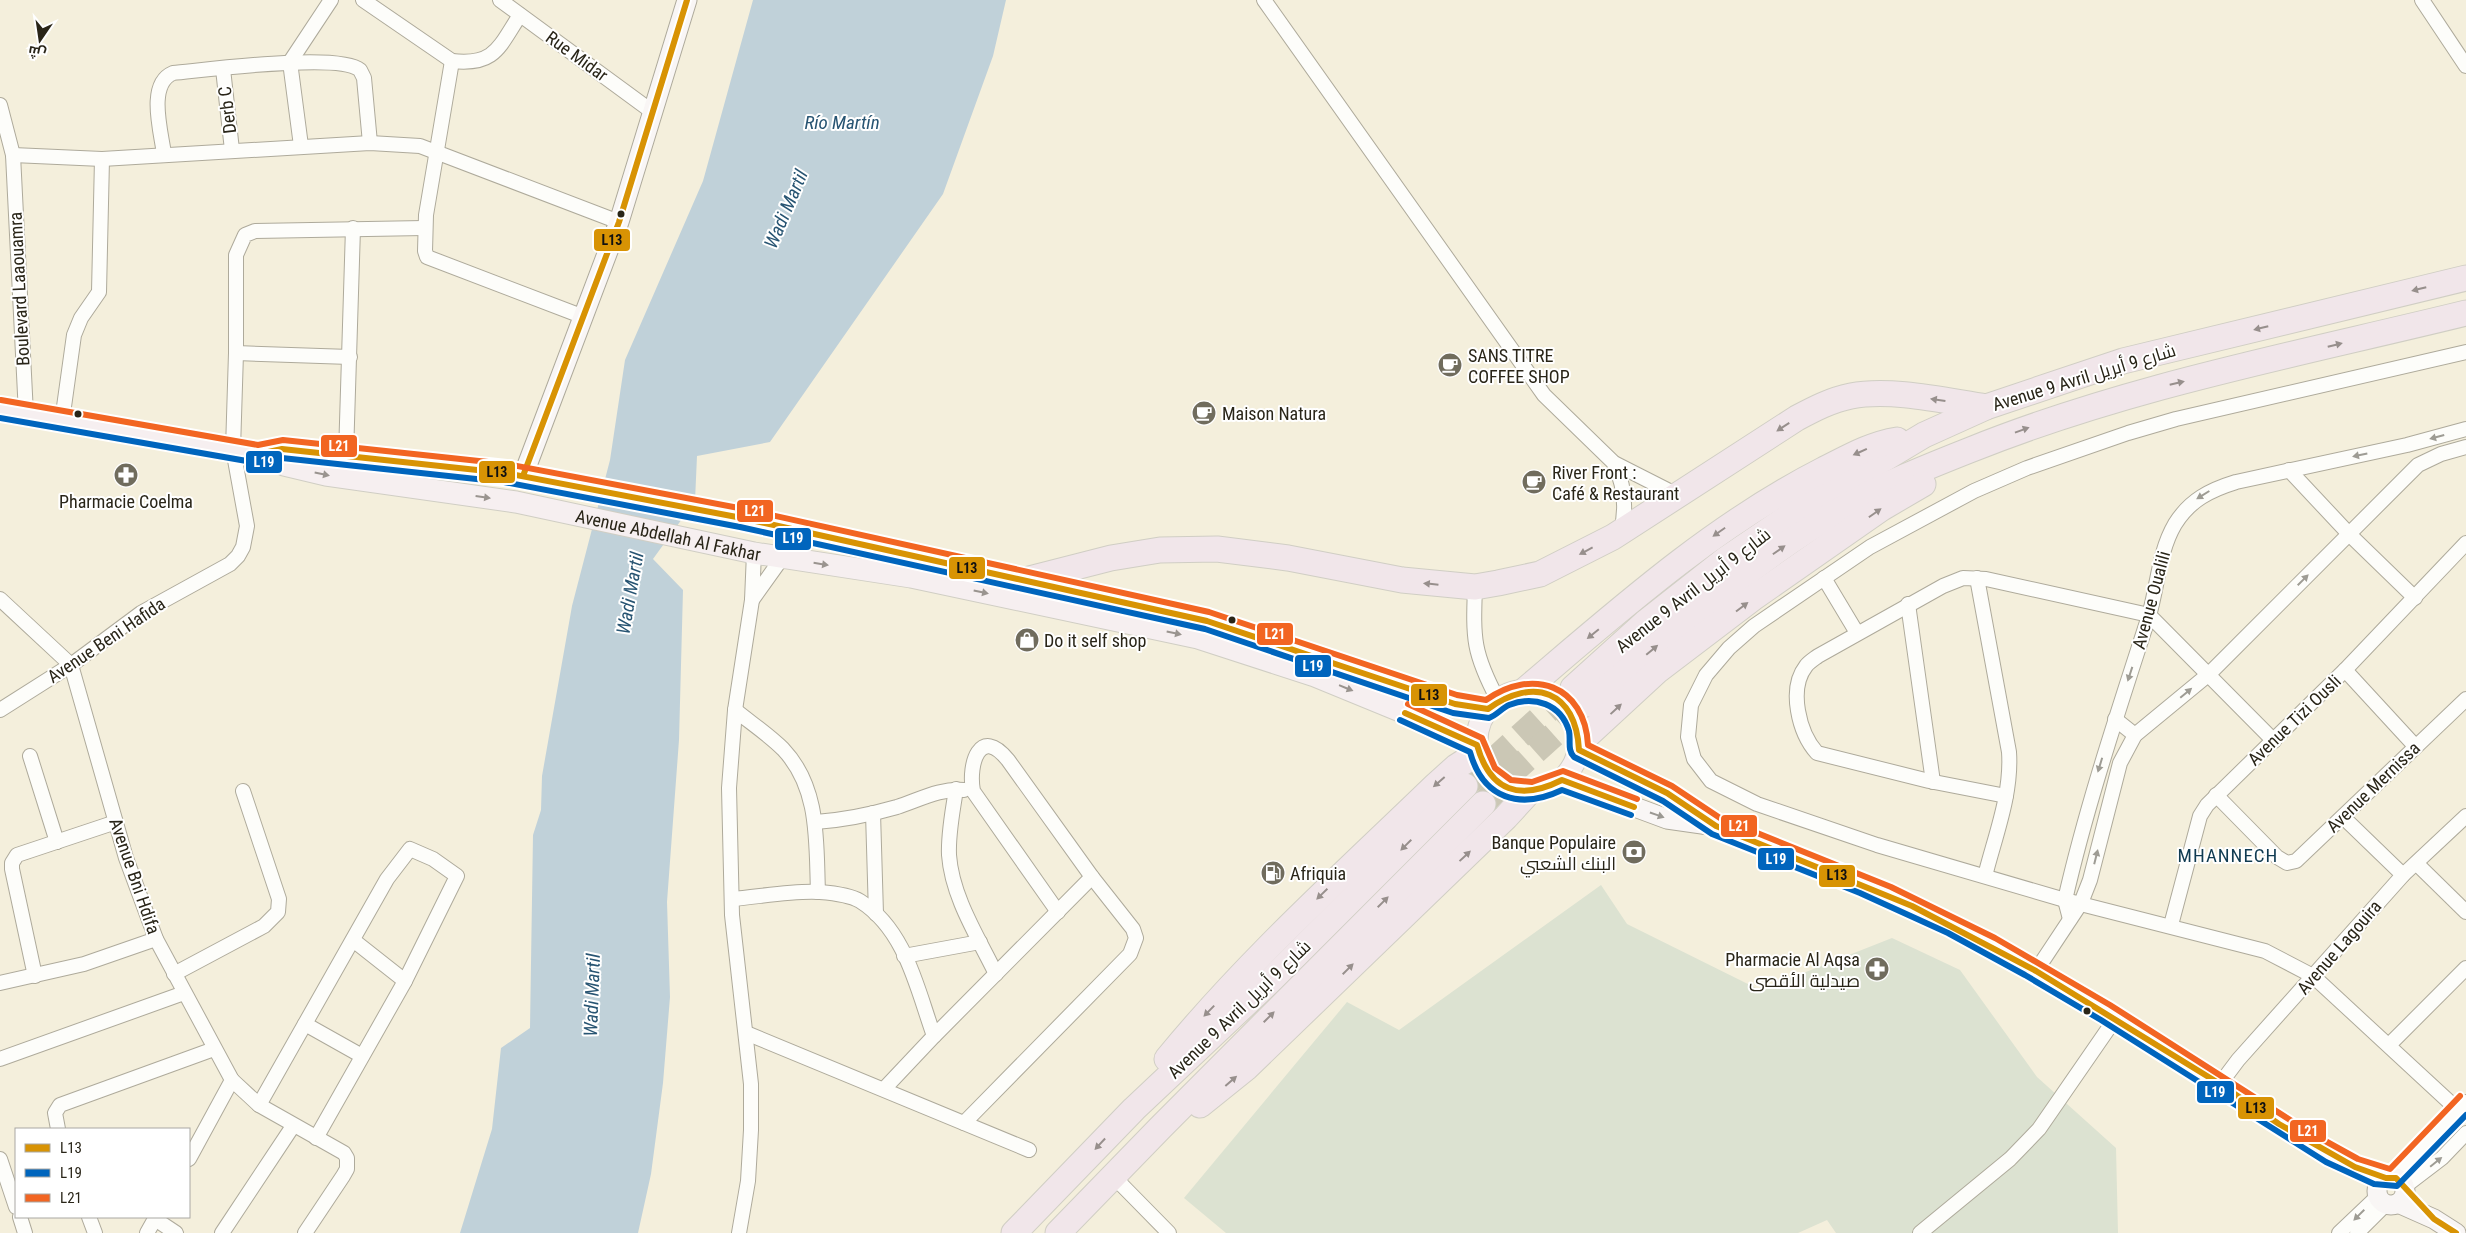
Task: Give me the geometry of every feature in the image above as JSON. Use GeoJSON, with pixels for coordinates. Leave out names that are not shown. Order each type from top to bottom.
{"type":"FeatureCollection","features":[{"type":"Feature","properties":{"kind":"highway","name":"Avenue 9 Avril شارع 9 أبريل"},"geometry":{"type":"LineString","coordinates":[[2466,278],[2123,361],[1986,408],[1924,435],[1794,513],[1726,559],[1646,622],[1580,696],[1800,536],[1869,494],[1916,472],[2062,415],[2140,391],[2466,313]]}},
{"type":"Feature","properties":{"kind":"highway"},"geometry":{"type":"LineString","coordinates":[[1026,580],[1111,558],[1160,550],[1217,549],[1288,558],[1402,580],[1475,587],[1540,574],[1621,531],[1797,418],[1825,404],[1852,396],[1886,395],[1986,408]]}},
{"type":"Feature","properties":{"kind":"highway"},"geometry":{"type":"LineString","coordinates":[[1525,690],[1718,532],[1775,495],[1861,451],[1890,441],[1924,435]]}},
{"type":"Feature","properties":{"kind":"highway"},"geometry":{"type":"LineString","coordinates":[[1580,746],[1657,671],[1753,598],[1882,508],[1966,460],[1976,447]]}},
{"type":"Feature","properties":{"kind":"highway"},"geometry":{"type":"LineString","coordinates":[[1134,1109],[1167,1059],[1192,1029],[1257,960],[1319,897],[1436,785],[1478,749]]}},
{"type":"Feature","properties":{"kind":"highway","name":"Avenue 9 Avril شارع 9 أبريل"},"geometry":{"type":"LineString","coordinates":[[1014,1233],[1134,1109],[1272,979],[1465,786]]}},
{"type":"Feature","properties":{"kind":"highway"},"geometry":{"type":"LineString","coordinates":[[1161,1127],[1215,1095],[1246,1068],[1506,817],[1528,793]]}},
{"type":"Feature","properties":{"kind":"highway","name":"Avenue 9 Avril شارع 9 أبريل"},"geometry":{"type":"LineString","coordinates":[[1058,1233],[1483,804]]}},
{"type":"Feature","properties":{"kind":"main road","name":"Avenue Abdellah Al Fakhar"},"geometry":{"type":"LineString","coordinates":[[0,409],[260,454],[284,465],[326,475],[516,502],[782,558],[911,577],[1198,638],[1315,676],[1432,724],[1478,749]]}},
{"type":"Feature","properties":{"kind":"main road","name":"Avenue Abdellah Al Fakhar"},"geometry":{"type":"LineString","coordinates":[[260,454],[272,450],[282,450],[346,455],[523,476],[742,518],[1207,621],[1455,704],[1493,704]]}},
{"type":"Feature","properties":{"kind":"main road"},"geometry":{"type":"LineString","coordinates":[[1525,690],[1547,694],[1568,708],[1575,719],[1580,746],[1570,772],[1562,780],[1546,790],[1528,793],[1504,787],[1494,779],[1486,770],[1478,749],[1478,732],[1493,704],[1511,693],[1525,690]]}},
{"type":"Feature","properties":{"kind":"street"},"geometry":{"type":"LineString","coordinates":[[301,146],[290,62],[331,0]]}},
{"type":"Feature","properties":{"kind":"street"},"geometry":{"type":"LineString","coordinates":[[363,0],[452,61],[467,63],[483,60],[497,51],[520,15]]}},
{"type":"Feature","properties":{"kind":"street","name":"Rue Midar"},"geometry":{"type":"LineString","coordinates":[[500,0],[654,113]]}},
{"type":"Feature","properties":{"kind":"street"},"geometry":{"type":"LineString","coordinates":[[523,476],[619,222],[654,113],[687,0]]}},
{"type":"Feature","properties":{"kind":"street"},"geometry":{"type":"LineString","coordinates":[[1264,0],[1526,371],[1564,416],[1614,464],[1678,495]]}},
{"type":"Feature","properties":{"kind":"street"},"geometry":{"type":"LineString","coordinates":[[2422,0],[2466,66]]}},
{"type":"Feature","properties":{"kind":"street"},"geometry":{"type":"LineString","coordinates":[[452,61],[424,228],[424,251],[427,257],[584,317]]}},
{"type":"Feature","properties":{"kind":"street"},"geometry":{"type":"LineString","coordinates":[[164,154],[157,92],[166,76],[173,73],[290,62],[349,64],[360,70],[364,78],[370,143]]}},
{"type":"Feature","properties":{"kind":"street","name":"Derb C"},"geometry":{"type":"LineString","coordinates":[[223,69],[232,150]]}},
{"type":"Feature","properties":{"kind":"street","name":"Boulevard Laaouamra"},"geometry":{"type":"LineString","coordinates":[[0,105],[13,155],[26,414]]}},
{"type":"Feature","properties":{"kind":"street"},"geometry":{"type":"LineString","coordinates":[[13,155],[102,158],[370,143],[420,146],[619,222]]}},
{"type":"Feature","properties":{"kind":"street"},"geometry":{"type":"LineString","coordinates":[[62,420],[74,335],[80,318],[99,292],[102,158]]}},
{"type":"Feature","properties":{"kind":"street"},"geometry":{"type":"LineString","coordinates":[[346,455],[353,228]]}},
{"type":"Feature","properties":{"kind":"street"},"geometry":{"type":"LineString","coordinates":[[233,449],[236,353],[236,254],[245,235],[255,231],[424,228]]}},
{"type":"Feature","properties":{"kind":"street"},"geometry":{"type":"LineString","coordinates":[[2357,1233],[2462,1106],[2389,1046],[2313,976],[2265,951],[2171,925],[2065,900],[1877,845],[1757,804],[1711,781],[1694,759],[1688,737],[1690,705],[1706,675],[1729,648],[1754,626],[1870,547],[1945,505],[1999,479],[2068,453],[2176,419],[2466,352]]}},
{"type":"Feature","properties":{"kind":"street"},"geometry":{"type":"LineString","coordinates":[[236,353],[350,356]]}},
{"type":"Feature","properties":{"kind":"street","name":"Avenue Oualili"},"geometry":{"type":"LineString","coordinates":[[2070,920],[2065,900],[2098,772],[2149,615],[2163,551],[2169,536],[2185,511],[2197,499],[2221,487],[2289,470],[2407,445],[2466,429]]}},
{"type":"Feature","properties":{"kind":"street"},"geometry":{"type":"LineString","coordinates":[[2407,445],[2418,466]]}},
{"type":"Feature","properties":{"kind":"street"},"geometry":{"type":"LineString","coordinates":[[2036,971],[2081,903],[2090,880],[2120,763],[2135,735],[2209,674],[2418,466],[2440,454],[2466,447]]}},
{"type":"Feature","properties":{"kind":"street","name":"Avenue Beni Hafida"},"geometry":{"type":"LineString","coordinates":[[0,710],[71,665],[140,613],[230,564],[238,556],[243,546],[247,526],[233,449]]}},
{"type":"Feature","properties":{"kind":"street"},"geometry":{"type":"LineString","coordinates":[[1614,464],[1625,496],[1624,520],[1621,531]]}},
{"type":"Feature","properties":{"kind":"street"},"geometry":{"type":"LineString","coordinates":[[2289,470],[2349,534],[2415,598]]}},
{"type":"Feature","properties":{"kind":"street","name":"Avenue Tizi Ousli"},"geometry":{"type":"LineString","coordinates":[[2171,925],[2200,816],[2216,795],[2274,741],[2345,670],[2466,543]]}},
{"type":"Feature","properties":{"kind":"street"},"geometry":{"type":"LineString","coordinates":[[739,1233],[748,1181],[752,1130],[751,1084],[732,899],[729,788],[735,710],[752,600],[746,551]]}},
{"type":"Feature","properties":{"kind":"street"},"geometry":{"type":"LineString","coordinates":[[752,600],[782,558]]}},
{"type":"Feature","properties":{"kind":"street"},"geometry":{"type":"LineString","coordinates":[[2006,796],[1934,782],[1817,754],[1809,744],[1800,715],[1797,687],[1807,665],[1818,656],[1908,604],[1953,581],[1970,577],[1977,578],[2149,615],[2274,741]]}},
{"type":"Feature","properties":{"kind":"street"},"geometry":{"type":"LineString","coordinates":[[1824,578],[1858,633]]}},
{"type":"Feature","properties":{"kind":"street"},"geometry":{"type":"LineString","coordinates":[[1977,578],[2009,752],[2010,771],[2006,796],[1985,876]]}},
{"type":"Feature","properties":{"kind":"street"},"geometry":{"type":"LineString","coordinates":[[1475,587],[1473,631],[1476,652],[1493,704]]}},
{"type":"Feature","properties":{"kind":"street"},"geometry":{"type":"LineString","coordinates":[[0,599],[71,665]]}},
{"type":"Feature","properties":{"kind":"street"},"geometry":{"type":"LineString","coordinates":[[1908,604],[1934,782]]}},
{"type":"Feature","properties":{"kind":"street","name":"Avenue Bni Hdifa"},"geometry":{"type":"LineString","coordinates":[[71,665],[126,858],[156,939],[214,1048],[232,1080],[259,1104],[293,1126],[344,1153],[348,1163],[343,1176],[305,1233]]}},
{"type":"Feature","properties":{"kind":"street"},"geometry":{"type":"LineString","coordinates":[[2345,670],[2416,746]]}},
{"type":"Feature","properties":{"kind":"street","name":"Avenue Mernissa"},"geometry":{"type":"LineString","coordinates":[[2216,795],[2277,857],[2286,863],[2296,860],[2466,700]]}},
{"type":"Feature","properties":{"kind":"street"},"geometry":{"type":"LineString","coordinates":[[735,710],[783,749],[798,768],[809,791],[816,822],[818,892]]}},
{"type":"Feature","properties":{"kind":"street"},"geometry":{"type":"LineString","coordinates":[[2115,719],[2135,735]]}},
{"type":"Feature","properties":{"kind":"street"},"geometry":{"type":"LineString","coordinates":[[964,1123],[1130,954],[1135,946],[1136,938],[1133,929],[1092,877],[1008,760],[995,747],[990,745],[984,746],[978,753],[971,781],[973,791],[1058,912]]}},
{"type":"Feature","properties":{"kind":"street"},"geometry":{"type":"LineString","coordinates":[[1580,746],[1670,793],[1698,810],[1716,826]]}},
{"type":"Feature","properties":{"kind":"street"},"geometry":{"type":"LineString","coordinates":[[30,756],[57,842]]}},
{"type":"Feature","properties":{"kind":"street"},"geometry":{"type":"LineString","coordinates":[[1562,780],[1667,819],[1716,826],[1912,906],[2036,971],[2220,1084],[2279,1124],[2355,1167],[2456,1233]]}},
{"type":"Feature","properties":{"kind":"street"},"geometry":{"type":"LineString","coordinates":[[816,822],[850,819],[935,793],[956,789],[973,791]]}},
{"type":"Feature","properties":{"kind":"street"},"geometry":{"type":"LineString","coordinates":[[956,789],[949,855],[954,880],[965,910],[996,974]]}},
{"type":"Feature","properties":{"kind":"street"},"geometry":{"type":"LineString","coordinates":[[174,974],[264,926],[278,912],[280,900],[243,791]]}},
{"type":"Feature","properties":{"kind":"street"},"geometry":{"type":"LineString","coordinates":[[874,813],[876,914]]}},
{"type":"Feature","properties":{"kind":"street","name":"Avenue Lagouira"},"geometry":{"type":"LineString","coordinates":[[2220,1084],[2238,1060],[2403,875],[2417,864],[2466,816]]}},
{"type":"Feature","properties":{"kind":"street"},"geometry":{"type":"LineString","coordinates":[[2343,817],[2403,875]]}},
{"type":"Feature","properties":{"kind":"street"},"geometry":{"type":"LineString","coordinates":[[35,976],[12,863],[17,855],[116,822]]}},
{"type":"Feature","properties":{"kind":"street"},"geometry":{"type":"LineString","coordinates":[[259,1104],[388,879],[410,849],[433,859],[456,876],[405,981],[316,1138]]}},
{"type":"Feature","properties":{"kind":"street"},"geometry":{"type":"LineString","coordinates":[[2417,864],[2466,912]]}},
{"type":"Feature","properties":{"kind":"street"},"geometry":{"type":"LineString","coordinates":[[884,1089],[1092,877]]}},
{"type":"Feature","properties":{"kind":"street"},"geometry":{"type":"LineString","coordinates":[[732,899],[818,892],[859,900],[876,914],[896,938],[911,970],[934,1036]]}},
{"type":"Feature","properties":{"kind":"street"},"geometry":{"type":"LineString","coordinates":[[0,983],[84,964],[156,939]]}},
{"type":"Feature","properties":{"kind":"street"},"geometry":{"type":"LineString","coordinates":[[353,940],[405,981]]}},
{"type":"Feature","properties":{"kind":"street"},"geometry":{"type":"LineString","coordinates":[[904,956],[980,942]]}},
{"type":"Feature","properties":{"kind":"street"},"geometry":{"type":"LineString","coordinates":[[2389,1046],[2466,968]]}},
{"type":"Feature","properties":{"kind":"street"},"geometry":{"type":"LineString","coordinates":[[0,1059],[184,993]]}},
{"type":"Feature","properties":{"kind":"street"},"geometry":{"type":"LineString","coordinates":[[1920,1233],[2010,1159],[2040,1129],[2115,1019]]}},
{"type":"Feature","properties":{"kind":"street"},"geometry":{"type":"LineString","coordinates":[[305,1024],[362,1056]]}},
{"type":"Feature","properties":{"kind":"street"},"geometry":{"type":"LineString","coordinates":[[746,1033],[1029,1150]]}},
{"type":"Feature","properties":{"kind":"street"},"geometry":{"type":"LineString","coordinates":[[58,1128],[55,1113],[60,1105],[214,1048]]}},
{"type":"Feature","properties":{"kind":"street"},"geometry":{"type":"LineString","coordinates":[[190,1157],[232,1080]]}},
{"type":"Feature","properties":{"kind":"street"},"geometry":{"type":"LineString","coordinates":[[222,1233],[293,1126]]}},
{"type":"Feature","properties":{"kind":"street"},"geometry":{"type":"LineString","coordinates":[[2339,1233],[2391,1191],[2442,1158],[2466,1133]]}},
{"type":"Feature","properties":{"kind":"street"},"geometry":{"type":"LineString","coordinates":[[0,1160],[15,1204]]}},
{"type":"Feature","properties":{"kind":"street"},"geometry":{"type":"LineString","coordinates":[[1114,1177],[1169,1233]]}},
{"type":"Feature","properties":{"kind":"street"},"geometry":{"type":"LineString","coordinates":[[20,1218],[25,1233]]}},
{"type":"Feature","properties":{"kind":"street"},"geometry":{"type":"LineString","coordinates":[[89,1218],[94,1233]]}},
{"type":"Feature","properties":{"kind":"street"},"geometry":{"type":"LineString","coordinates":[[147,1233],[156,1218],[176,1233]]}},
{"type":"Feature","properties":{"kind":"green space"},"geometry":{"type":"Polygon","coordinates":[[[1601,885],[1627,924],[1760,990],[1892,938],[1960,970],[2037,1077],[2116,1148],[2118,1233],[1836,1233],[1827,1220],[1798,1233],[1226,1233],[1184,1198],[1347,1002],[1399,1030],[1601,885]]]}},
{"type":"Feature","properties":{"kind":"water","name":"Río Martín"},"geometry":{"type":"Polygon","coordinates":[[[753,0],[1006,0],[993,56],[943,194],[770,442],[697,456],[695,501],[653,559],[683,590],[679,740],[667,902],[670,997],[663,1083],[651,1174],[638,1233],[460,1233],[492,1129],[501,1048],[530,1028],[533,835],[541,810],[542,776],[572,606],[610,460],[625,360],[703,181],[753,0]]]}},
{"type":"Feature","properties":{"kind":"tunnel"},"geometry":{"type":"LineString","coordinates":[[1465,786],[1573,688]]}},
{"type":"Feature","properties":{"kind":"tunnel"},"geometry":{"type":"LineString","coordinates":[[1483,804],[1516,769],[1588,704]]}},
{"type":"Feature","properties":{"kind":"transit line","name":"L13"},"geometry":{"type":"LineString","coordinates":[[523,476],[619,222],[687,0]]}},
{"type":"Feature","properties":{"kind":"transit line","name":"L21"},"geometry":{"type":"LineString","coordinates":[[1,400],[258,445],[283,440],[507,464],[744,509],[1209,612],[1457,695],[1486,700],[1503,690],[1521,685],[1538,684],[1553,688],[1567,696],[1577,708],[1585,724],[1588,745],[1672,786],[1720,818],[1891,887],[1995,938],[2110,1005],[2309,1132],[2358,1159],[2390,1169],[2460,1096]]}},
{"type":"Feature","properties":{"kind":"transit line","name":"L19"},"geometry":{"type":"LineString","coordinates":[[0,418],[258,463],[282,458],[504,482],[740,527],[1205,629],[1453,713],[1489,718],[1509,705],[1518,702],[1528,701],[1545,704],[1560,714],[1565,722],[1569,731],[1570,748],[1574,757],[1663,801],[1712,834],[1860,893],[1948,933],[2025,975],[2101,1020],[2326,1162],[2374,1184],[2397,1186],[2466,1115]]}},
{"type":"Feature","properties":{"kind":"transit line","name":"L13"},"geometry":{"type":"LineString","coordinates":[[259,454],[282,449],[505,473],[742,518],[1207,621],[1455,704],[1488,709],[1505,699],[1521,693],[1536,692],[1550,695],[1561,702],[1570,714],[1576,730],[1579,750],[1667,793],[1716,826],[1912,906],[2036,971],[2220,1084],[2279,1124],[2355,1167],[2386,1178],[2396,1178],[2434,1219],[2456,1233]]}},
{"type":"Feature","properties":{"kind":"transit line","name":"L21"},"geometry":{"type":"LineString","coordinates":[[1408,704],[1482,738],[1495,768],[1511,780],[1532,782],[1563,771],[1637,799]]}},
{"type":"Feature","properties":{"kind":"transit line","name":"L13"},"geometry":{"type":"LineString","coordinates":[[1405,713],[1477,745],[1490,773],[1509,788],[1520,791],[1533,790],[1562,780],[1634,807]]}},
{"type":"Feature","properties":{"kind":"transit line","name":"L19"},"geometry":{"type":"LineString","coordinates":[[1400,720],[1470,752],[1476,768],[1484,781],[1494,790],[1505,796],[1518,799],[1532,799],[1562,790],[1631,815]]}},
{"type":"Feature","properties":{"kind":"place","name":"SANS TITRE COFFEE SHOP"},"geometry":{"type":"Point","coordinates":[1450,365]}},
{"type":"Feature","properties":{"kind":"place","name":"Maison Natura"},"geometry":{"type":"Point","coordinates":[1204,413]}},
{"type":"Feature","properties":{"kind":"place","name":"Pharmacie Coelma"},"geometry":{"type":"Point","coordinates":[126,475]}},
{"type":"Feature","properties":{"kind":"place","name":"River Front : Café & Restaurant"},"geometry":{"type":"Point","coordinates":[1534,482]}},
{"type":"Feature","properties":{"kind":"place","name":"Do it self shop"},"geometry":{"type":"Point","coordinates":[1027,640]}},
{"type":"Feature","properties":{"kind":"place","name":"Banque Populaire البنك الشعبي"},"geometry":{"type":"Point","coordinates":[1634,852]}},
{"type":"Feature","properties":{"kind":"place","name":"Afriquia"},"geometry":{"type":"Point","coordinates":[1273,873]}},
{"type":"Feature","properties":{"kind":"place","name":"Pharmacie Al Aqsa صيدلية الأقصى"},"geometry":{"type":"Point","coordinates":[1877,969]}},
{"type":"Feature","properties":{"kind":"district","name":"MHANNECH"},"geometry":{"type":"Point","coordinates":[2228,855]}},
{"type":"Feature","properties":{"kind":"water label","name":"Wadi Martil"},"geometry":{"type":"Point","coordinates":[786,209]}},
{"type":"Feature","properties":{"kind":"water label","name":"Wadi Martil"},"geometry":{"type":"Point","coordinates":[630,593]}},
{"type":"Feature","properties":{"kind":"water label","name":"Wadi Martil"},"geometry":{"type":"Point","coordinates":[592,995]}}]}
